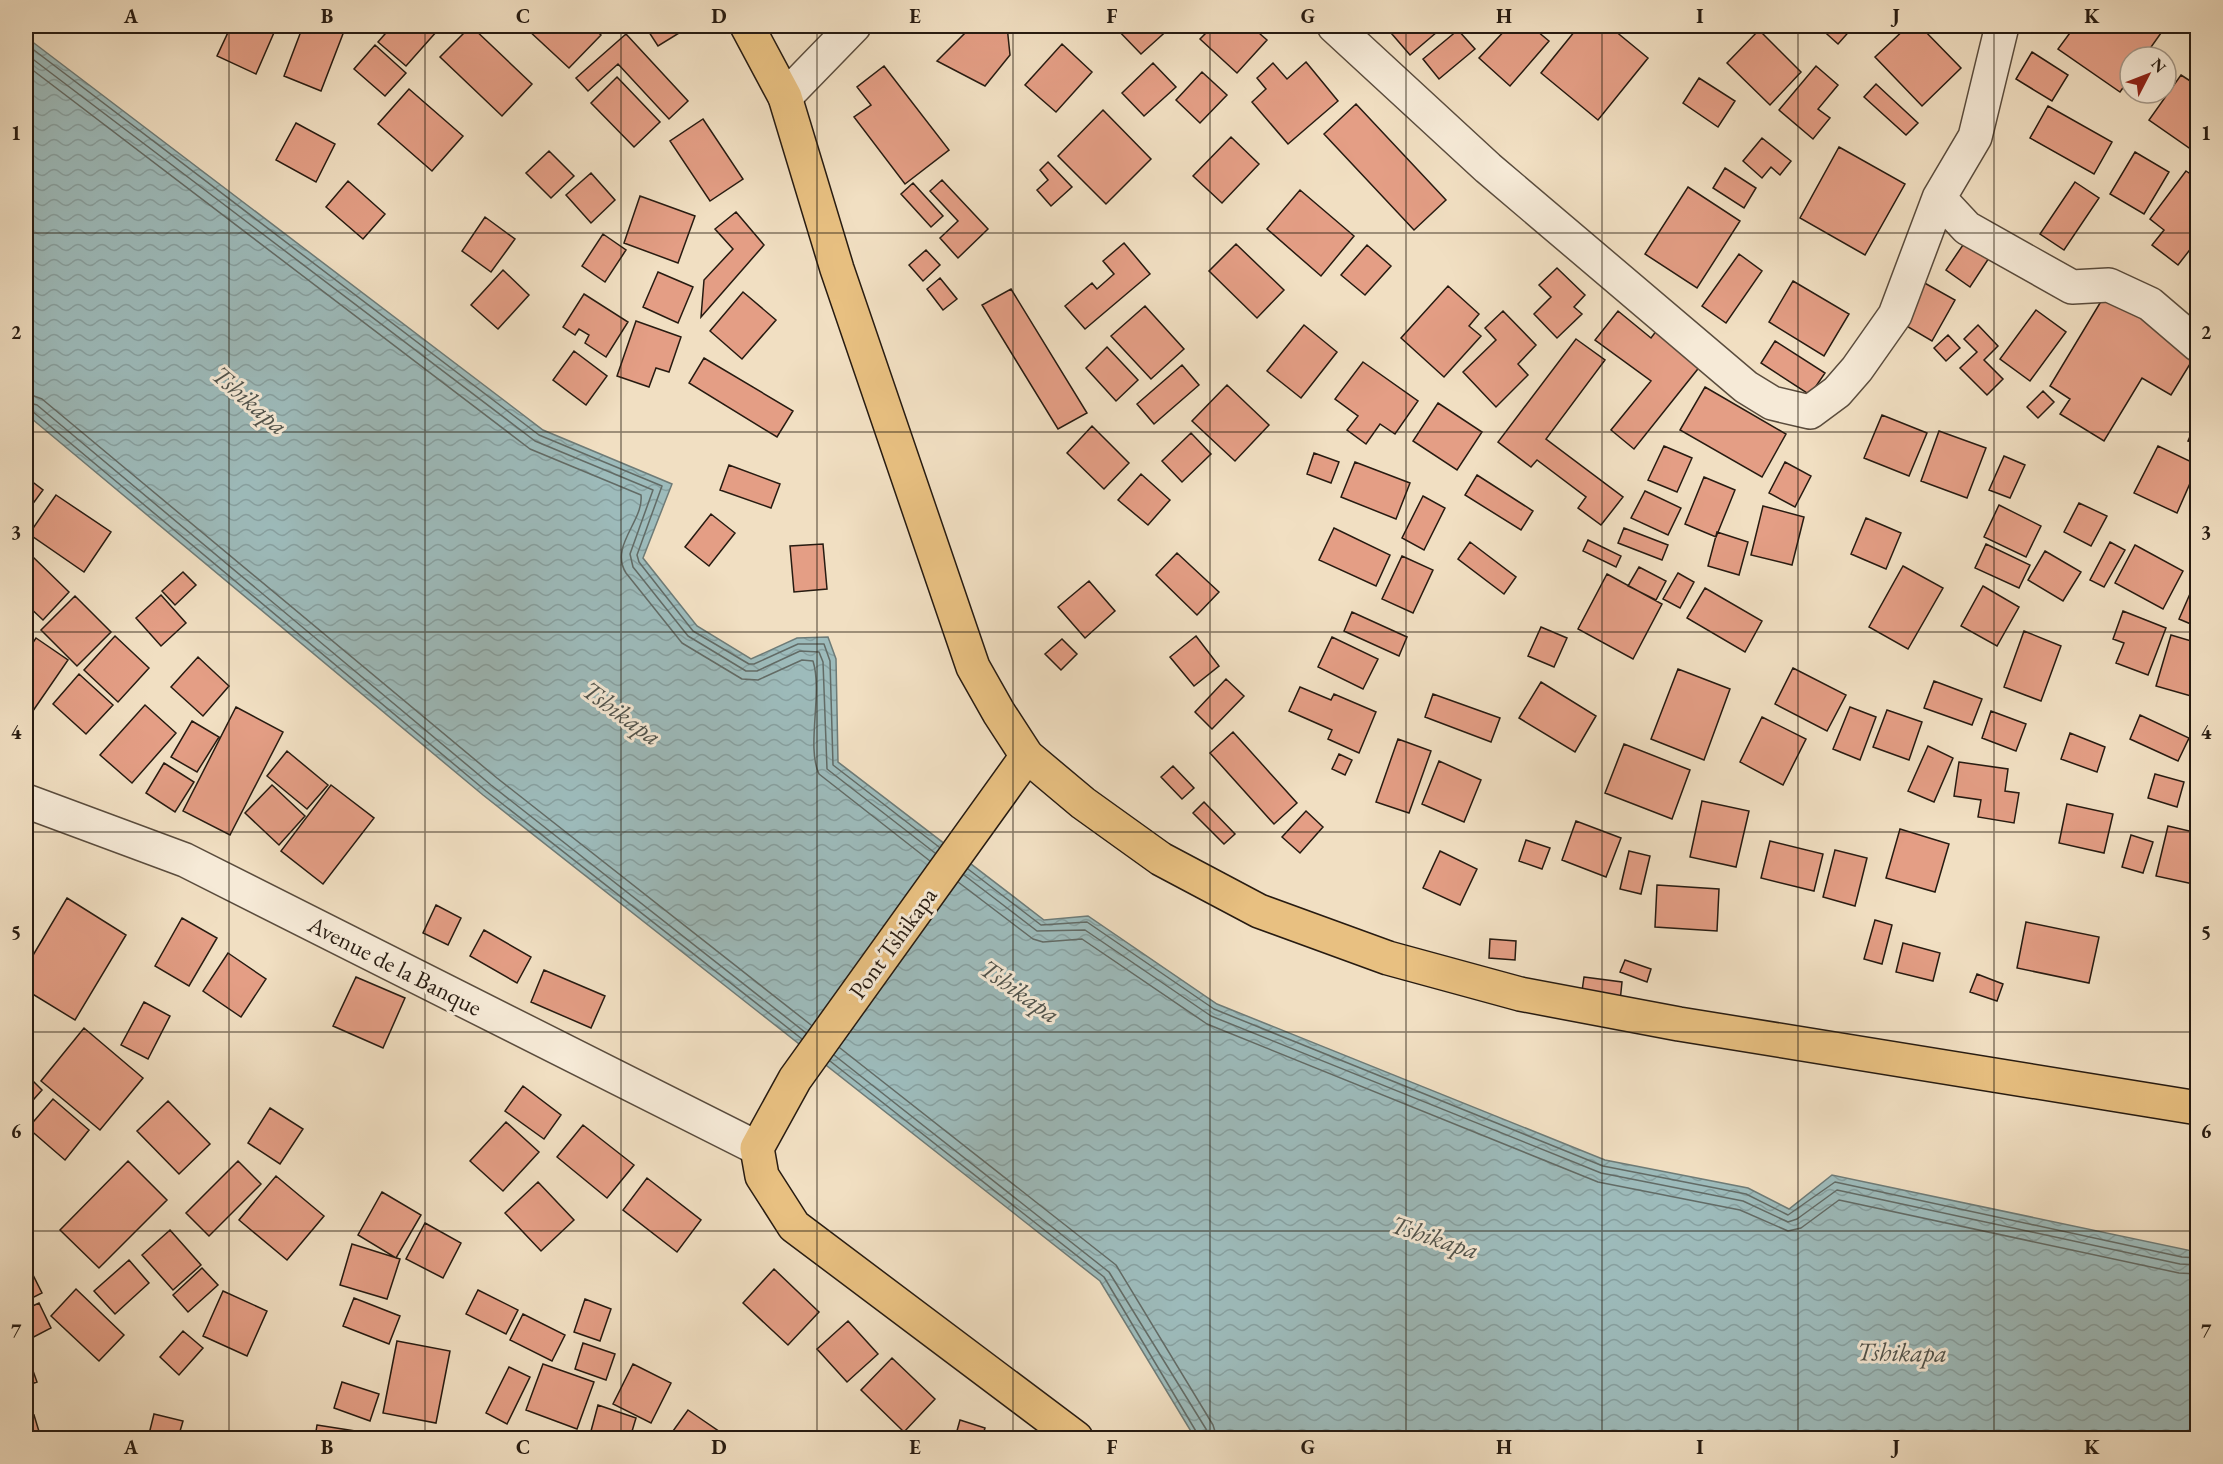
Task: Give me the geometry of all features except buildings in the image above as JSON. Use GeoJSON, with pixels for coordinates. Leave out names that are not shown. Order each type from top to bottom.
{"type":"FeatureCollection","features":[{"type":"Feature","properties":{"kind":"main road"},"geometry":{"type":"LineString","coordinates":[[747,26],[785,97],[837,269],[973,667],[1027,756],[1083,803],[1161,859],[1259,911],[1388,958],[1520,994],[1668,1022],[2198,1108]]}},
{"type":"Feature","properties":{"kind":"main road","name":"Pont Tshikapa"},"geometry":{"type":"LineString","coordinates":[[757,1148],[795,1078],[1027,756]]}},
{"type":"Feature","properties":{"kind":"main road"},"geometry":{"type":"LineString","coordinates":[[757,1148],[762,1176],[794,1227],[1076,1438]]}},
{"type":"Feature","properties":{"kind":"street"},"geometry":{"type":"LineString","coordinates":[[785,97],[854,26]]}},
{"type":"Feature","properties":{"kind":"street"},"geometry":{"type":"LineString","coordinates":[[1334,26],[1496,175],[1746,387],[1772,403],[1810,412],[1837,392],[1857,369],[1895,315],[1939,198],[1975,137],[2002,26]]}},
{"type":"Feature","properties":{"kind":"street"},"geometry":{"type":"LineString","coordinates":[[1939,198],[1967,228],[2072,287],[2109,285],[2150,304],[2198,345]]}},
{"type":"Feature","properties":{"kind":"street","name":"Avenue de la Banque"},"geometry":{"type":"LineString","coordinates":[[26,801],[185,860],[757,1148]]}},
{"type":"Feature","properties":{"kind":"water","name":"Tshikapa"},"geometry":{"type":"Polygon","coordinates":[[[26,37],[543,430],[672,484],[643,558],[697,626],[751,659],[797,638],[828,637],[836,659],[838,762],[1044,920],[1088,916],[1217,1004],[1605,1160],[1748,1188],[1789,1209],[1832,1175],[2197,1252],[2197,1438],[1195,1438],[1100,1281],[483,795],[26,414],[26,37]]]}}]}
